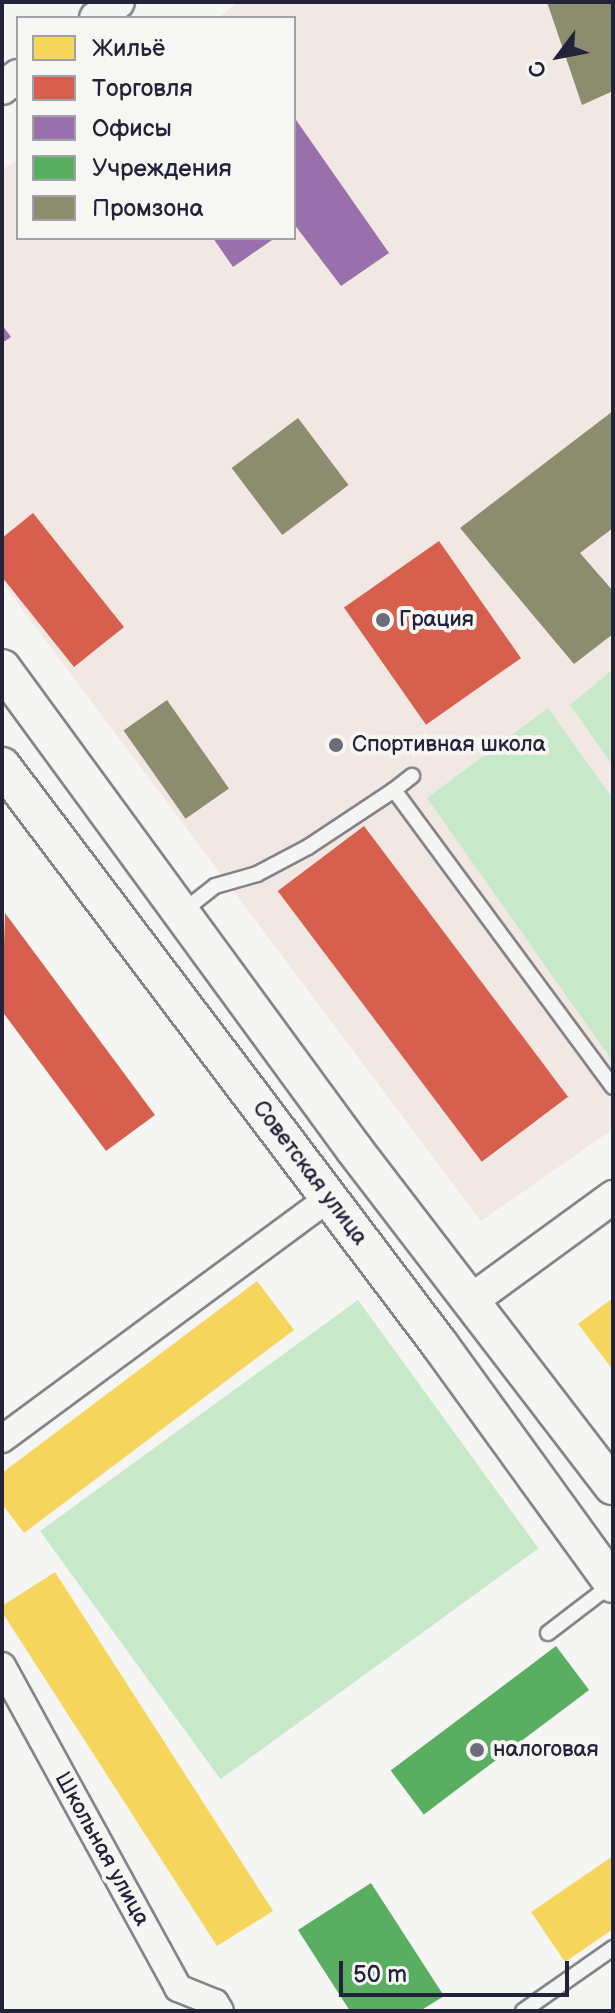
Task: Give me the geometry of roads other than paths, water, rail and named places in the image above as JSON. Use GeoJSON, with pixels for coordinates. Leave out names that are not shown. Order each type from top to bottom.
{"type":"FeatureCollection","features":[{"type":"Feature","properties":{"kind":"main road"},"geometry":{"type":"LineString","coordinates":[[2,668],[354,1149],[613,1486]]}},
{"type":"Feature","properties":{"kind":"main road","name":"Советская улица"},"geometry":{"type":"LineString","coordinates":[[2,766],[430,1331],[613,1584]]}},
{"type":"Feature","properties":{"kind":"main road"},"geometry":{"type":"LineString","coordinates":[[430,1331],[472,1300]]}},
{"type":"Feature","properties":{"kind":"street"},"geometry":{"type":"LineString","coordinates":[[99,16],[118,2]]}},
{"type":"Feature","properties":{"kind":"street"},"geometry":{"type":"LineString","coordinates":[[472,1300],[613,1197]]}},
{"type":"Feature","properties":{"kind":"street"},"geometry":{"type":"LineString","coordinates":[[2,1439],[329,1198]]}},
{"type":"Feature","properties":{"kind":"street","name":"Школьная улица"},"geometry":{"type":"LineString","coordinates":[[2,1666],[178,1988],[217,2009]]}},
{"type":"Feature","properties":{"kind":"lane"},"geometry":{"type":"LineString","coordinates":[[182,912],[215,886],[257,874],[308,847],[412,776]]}},
{"type":"Feature","properties":{"kind":"lane"},"geometry":{"type":"LineString","coordinates":[[394,790],[613,1087]]}},
{"type":"Feature","properties":{"kind":"lane"},"geometry":{"type":"LineString","coordinates":[[548,1633],[613,1584]]}},
{"type":"Feature","properties":{"kind":"lane"},"geometry":{"type":"LineString","coordinates":[[523,2011],[613,1948]]}},
{"type":"Feature","properties":{"kind":"place","name":"Грация"},"geometry":{"type":"Point","coordinates":[383,620]}},
{"type":"Feature","properties":{"kind":"place","name":"Спортивная школа"},"geometry":{"type":"Point","coordinates":[336,745]}},
{"type":"Feature","properties":{"kind":"place","name":"налоговая"},"geometry":{"type":"Point","coordinates":[477,1750]}}]}
